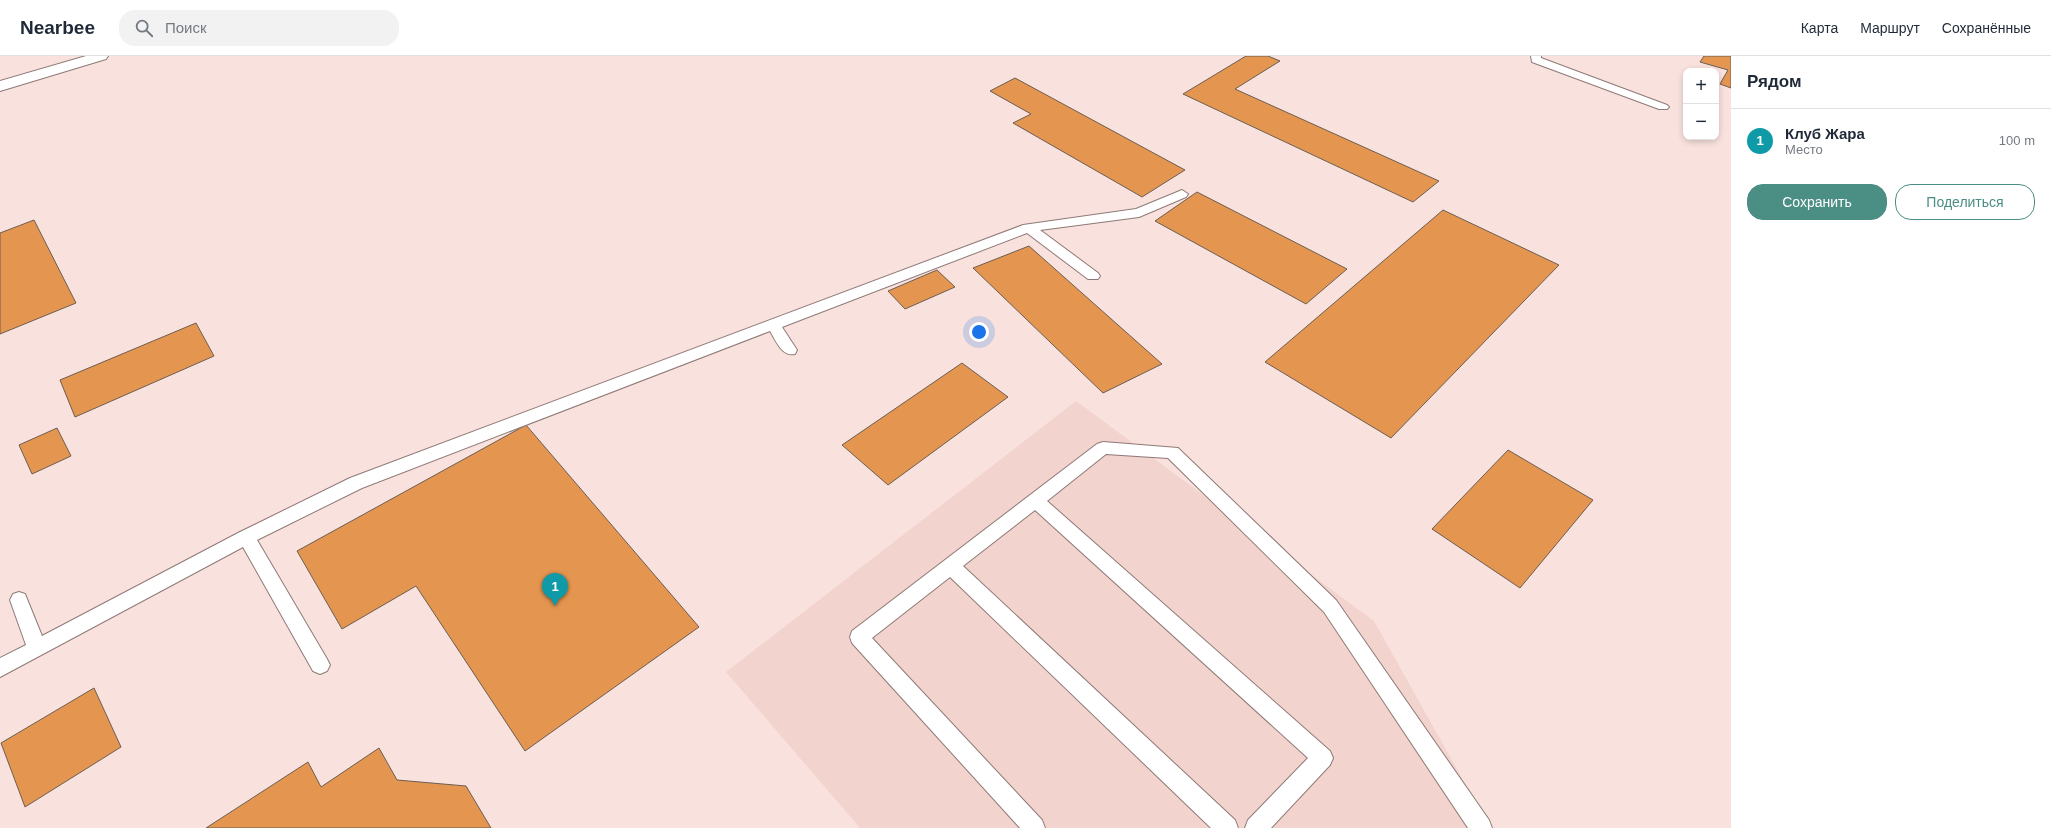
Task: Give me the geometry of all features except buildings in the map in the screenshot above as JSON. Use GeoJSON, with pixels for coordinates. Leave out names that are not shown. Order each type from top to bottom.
{"type":"FeatureCollection","features":[{"type":"Feature","properties":{"kind":"main road"},"geometry":{"type":"LineString","coordinates":[[0,86],[101,56]]}},
{"type":"Feature","properties":{"kind":"lane"},"geometry":{"type":"LineString","coordinates":[[1536,56],[1536,60],[1663,107]]}},
{"type":"Feature","properties":{"kind":"lane"},"geometry":{"type":"LineString","coordinates":[[0,668],[246,537],[356,483],[1028,228],[1139,213],[1182,194]]}},
{"type":"Feature","properties":{"kind":"lane"},"geometry":{"type":"LineString","coordinates":[[1028,228],[1093,276]]}},
{"type":"Feature","properties":{"kind":"lane"},"geometry":{"type":"LineString","coordinates":[[773,325],[790,350]]}},
{"type":"Feature","properties":{"kind":"lane"},"geometry":{"type":"LineString","coordinates":[[1034,828],[858,637],[1103,448],[1172,452],[1330,606],[1481,828]]}},
{"type":"Feature","properties":{"kind":"lane"},"geometry":{"type":"LineString","coordinates":[[1035,500],[1323,758],[1256,828]]}},
{"type":"Feature","properties":{"kind":"lane"},"geometry":{"type":"LineString","coordinates":[[246,537],[320,665]]}},
{"type":"Feature","properties":{"kind":"lane"},"geometry":{"type":"LineString","coordinates":[[951,566],[1227,828]]}},
{"type":"Feature","properties":{"kind":"lane"},"geometry":{"type":"LineString","coordinates":[[19,600],[37,649]]}},
{"type":"Feature","properties":{"kind":"shaded area"},"geometry":{"type":"Polygon","coordinates":[[[1076,401],[1374,621],[1490,828],[860,828],[726,672],[1076,401]]]}},
{"type":"Feature","properties":{"kind":"place","name":"Клуб Жара"},"geometry":{"type":"Point","coordinates":[555,606]}}]}
